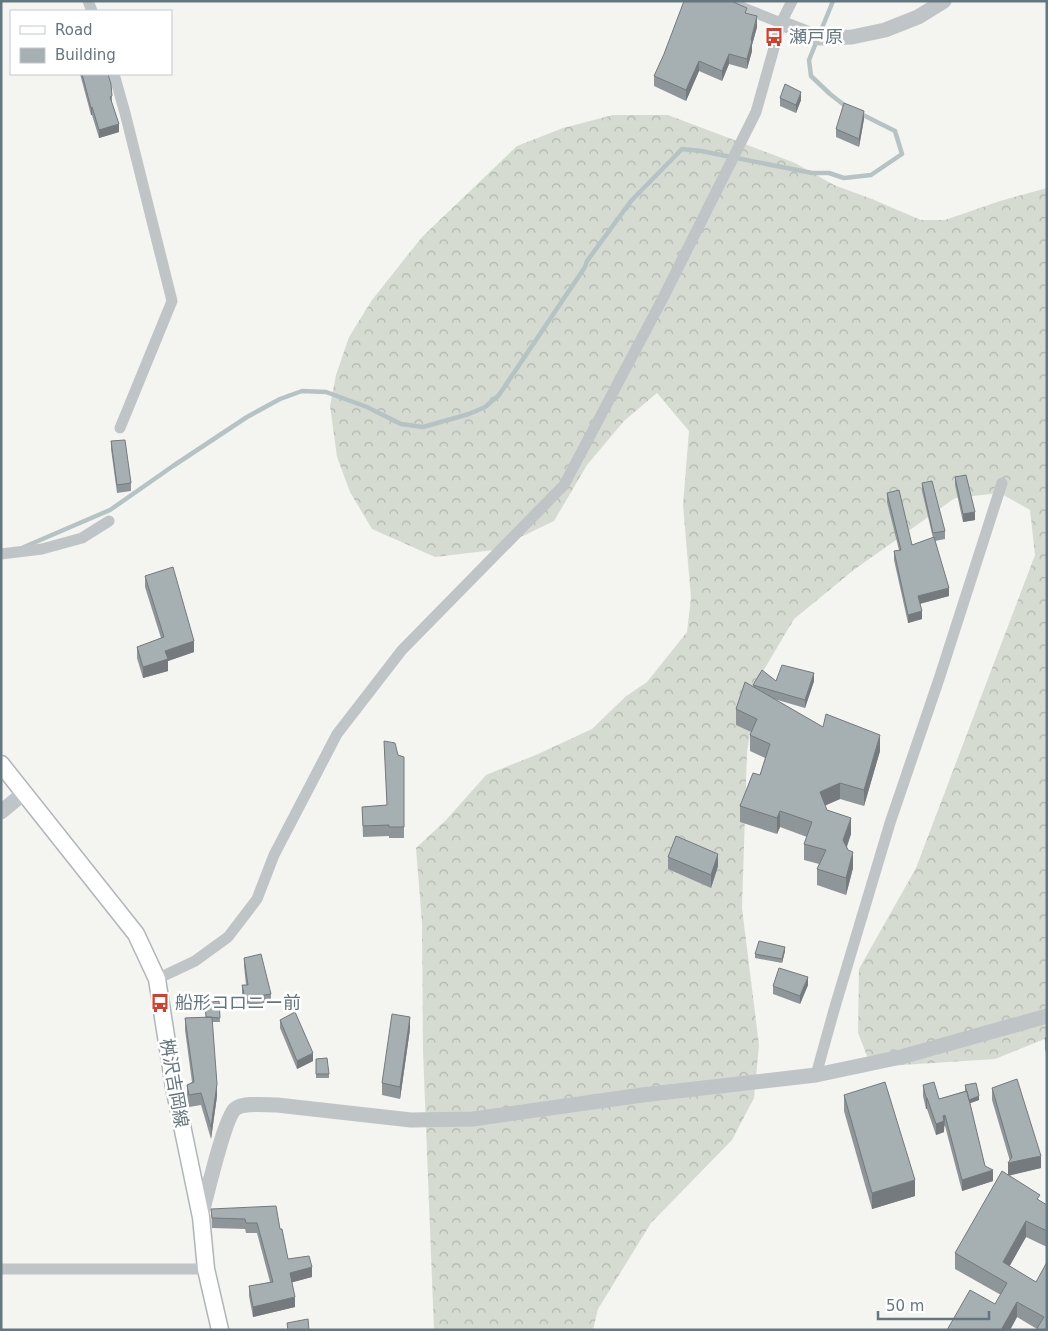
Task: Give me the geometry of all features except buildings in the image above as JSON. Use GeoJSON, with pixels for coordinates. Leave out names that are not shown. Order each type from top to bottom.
{"type":"FeatureCollection","features":[{"type":"Feature","properties":{"kind":"main road","name":"桝沢吉岡線"},"geometry":{"type":"LineString","coordinates":[[1,764],[136,934],[157,979],[174,1087],[201,1217],[206,1269],[220,1330]]}},
{"type":"Feature","properties":{"kind":"street"},"geometry":{"type":"LineString","coordinates":[[726,1],[814,36],[852,37],[884,30],[918,17],[944,1]]}},
{"type":"Feature","properties":{"kind":"street"},"geometry":{"type":"LineString","coordinates":[[157,979],[195,961],[228,936],[257,899],[274,855],[337,734],[402,650],[564,485],[663,298],[756,112],[781,23],[792,1]]}},
{"type":"Feature","properties":{"kind":"street"},"geometry":{"type":"LineString","coordinates":[[114,75],[172,301],[120,428]]}},
{"type":"Feature","properties":{"kind":"street"},"geometry":{"type":"LineString","coordinates":[[816,1075],[890,823],[1002,483]]}},
{"type":"Feature","properties":{"kind":"street"},"geometry":{"type":"LineString","coordinates":[[1,554],[42,548],[82,538],[109,521]]}},
{"type":"Feature","properties":{"kind":"street"},"geometry":{"type":"LineString","coordinates":[[1,812],[24,794]]}},
{"type":"Feature","properties":{"kind":"street"},"geometry":{"type":"LineString","coordinates":[[201,1217],[226,1125],[234,1110],[241,1106],[256,1104],[277,1105],[411,1120],[473,1119],[642,1095],[816,1075],[901,1057],[1047,1016]]}},
{"type":"Feature","properties":{"kind":"street"},"geometry":{"type":"LineString","coordinates":[[1,1269],[206,1269]]}},
{"type":"Feature","properties":{"kind":"green space"},"geometry":{"type":"Polygon","coordinates":[[[613,115],[668,115],[795,163],[834,185],[921,220],[945,220],[1000,201],[1047,188],[1047,1038],[995,1059],[886,1066],[867,1056],[858,1033],[859,969],[916,868],[1035,555],[1030,510],[1000,493],[955,498],[855,569],[794,619],[759,678],[747,752],[742,908],[759,1045],[754,1098],[732,1140],[651,1223],[598,1309],[593,1330],[434,1330],[423,1051],[422,923],[416,848],[446,820],[486,775],[592,729],[625,697],[647,682],[687,632],[691,598],[683,505],[689,431],[657,393],[624,421],[587,465],[554,521],[494,550],[435,557],[372,529],[350,492],[337,457],[330,406],[336,375],[349,337],[372,300],[422,237],[517,146],[563,128],[613,115]]]}},
{"type":"Feature","properties":{"kind":"waterway"},"geometry":{"type":"LineString","coordinates":[[833,1],[809,60],[811,76],[848,108]]}},
{"type":"Feature","properties":{"kind":"waterway"},"geometry":{"type":"LineString","coordinates":[[24,547],[110,510],[247,417],[280,399],[302,391],[326,392],[367,407],[401,424],[423,427],[469,414],[485,407],[499,395],[585,267],[587,261],[631,201],[682,149],[812,173],[829,173],[844,178],[871,175],[902,154],[895,131],[859,113]]}},
{"type":"Feature","properties":{"kind":"place","name":"瀬戸原"},"geometry":{"type":"Point","coordinates":[774,37]}},
{"type":"Feature","properties":{"kind":"place","name":"船形コロニー前"},"geometry":{"type":"Point","coordinates":[160,1003]}}]}
